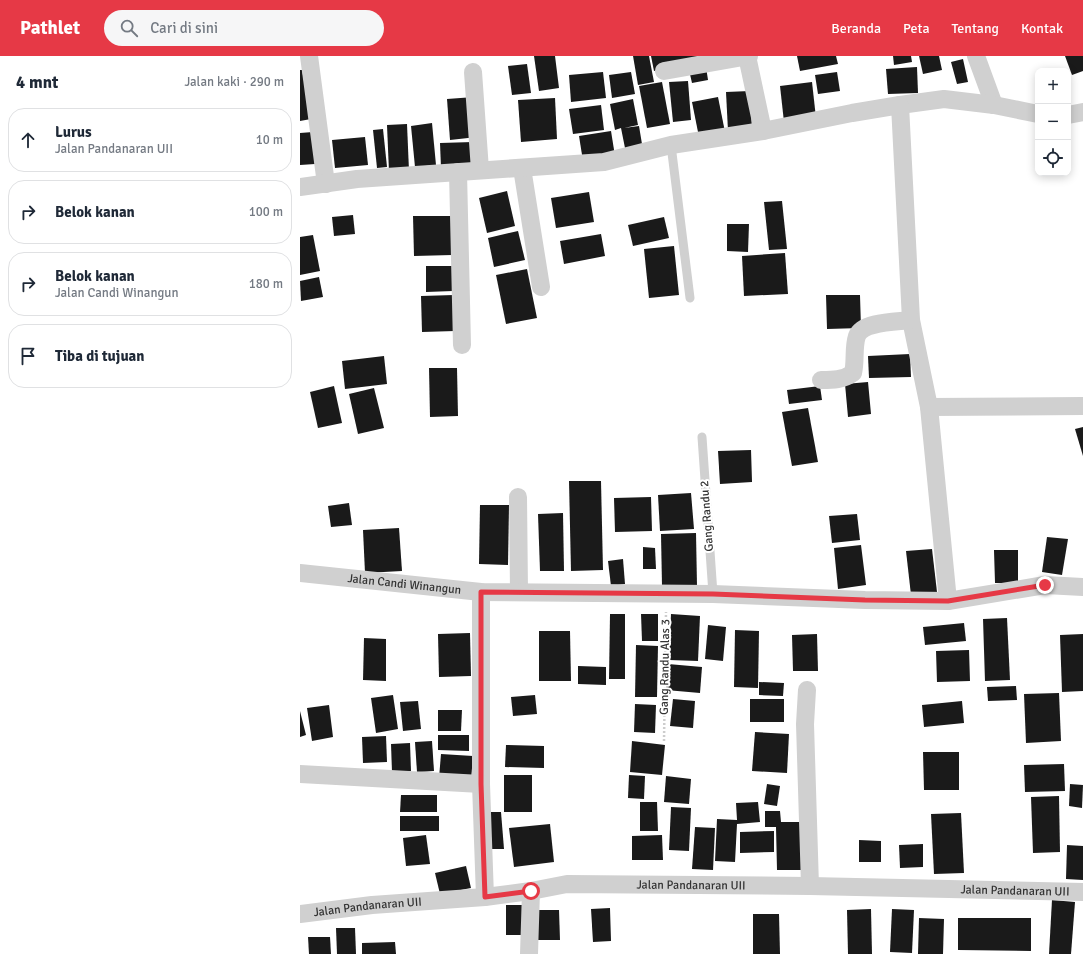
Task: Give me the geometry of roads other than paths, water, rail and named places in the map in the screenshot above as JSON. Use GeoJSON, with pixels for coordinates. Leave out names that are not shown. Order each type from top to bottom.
{"type":"FeatureCollection","features":[{"type":"Feature","properties":{"kind":"street"},"geometry":{"type":"LineString","coordinates":[[309,56],[326,184]]}},
{"type":"Feature","properties":{"kind":"street"},"geometry":{"type":"LineString","coordinates":[[664,71],[748,56],[763,131]]}},
{"type":"Feature","properties":{"kind":"street"},"geometry":{"type":"LineString","coordinates":[[976,56],[994,105]]}},
{"type":"Feature","properties":{"kind":"street"},"geometry":{"type":"LineString","coordinates":[[473,72],[480,170]]}},
{"type":"Feature","properties":{"kind":"street"},"geometry":{"type":"LineString","coordinates":[[300,187],[356,179],[604,162],[671,145],[763,131],[852,113],[944,99],[994,105],[1035,113]]}},
{"type":"Feature","properties":{"kind":"street"},"geometry":{"type":"LineString","coordinates":[[900,105],[911,320],[929,407],[948,601]]}},
{"type":"Feature","properties":{"kind":"street"},"geometry":{"type":"LineString","coordinates":[[1071,114],[1083,112]]}},
{"type":"Feature","properties":{"kind":"street"},"geometry":{"type":"LineString","coordinates":[[522,168],[541,287]]}},
{"type":"Feature","properties":{"kind":"street"},"geometry":{"type":"LineString","coordinates":[[458,172],[462,345]]}},
{"type":"Feature","properties":{"kind":"street"},"geometry":{"type":"LineString","coordinates":[[821,380],[833,380],[846,377],[853,373],[857,336],[862,329],[871,325],[911,320]]}},
{"type":"Feature","properties":{"kind":"street"},"geometry":{"type":"LineString","coordinates":[[929,407],[1083,406]]}},
{"type":"Feature","properties":{"kind":"street"},"geometry":{"type":"LineString","coordinates":[[518,497],[519,591]]}},
{"type":"Feature","properties":{"kind":"street","name":"Jalan Candi Winangun"},"geometry":{"type":"LineString","coordinates":[[300,573],[481,592],[519,591],[666,593],[865,600],[948,601],[1045,585],[1083,587]]}},
{"type":"Feature","properties":{"kind":"street"},"geometry":{"type":"LineString","coordinates":[[481,592],[481,784],[485,897]]}},
{"type":"Feature","properties":{"kind":"street"},"geometry":{"type":"LineString","coordinates":[[807,690],[805,724],[810,886]]}},
{"type":"Feature","properties":{"kind":"street"},"geometry":{"type":"LineString","coordinates":[[300,774],[481,784]]}},
{"type":"Feature","properties":{"kind":"street","name":"Jalan Pandanaran UII"},"geometry":{"type":"LineString","coordinates":[[300,914],[372,905],[485,897],[531,891],[567,884],[810,886],[1083,892]]}},
{"type":"Feature","properties":{"kind":"street"},"geometry":{"type":"LineString","coordinates":[[530,954],[531,891]]}},
{"type":"Feature","properties":{"kind":"lane"},"geometry":{"type":"LineString","coordinates":[[671,145],[690,298]]}},
{"type":"Feature","properties":{"kind":"lane","name":"Gang Randu 2"},"geometry":{"type":"LineString","coordinates":[[702,437],[713,594]]}}]}
